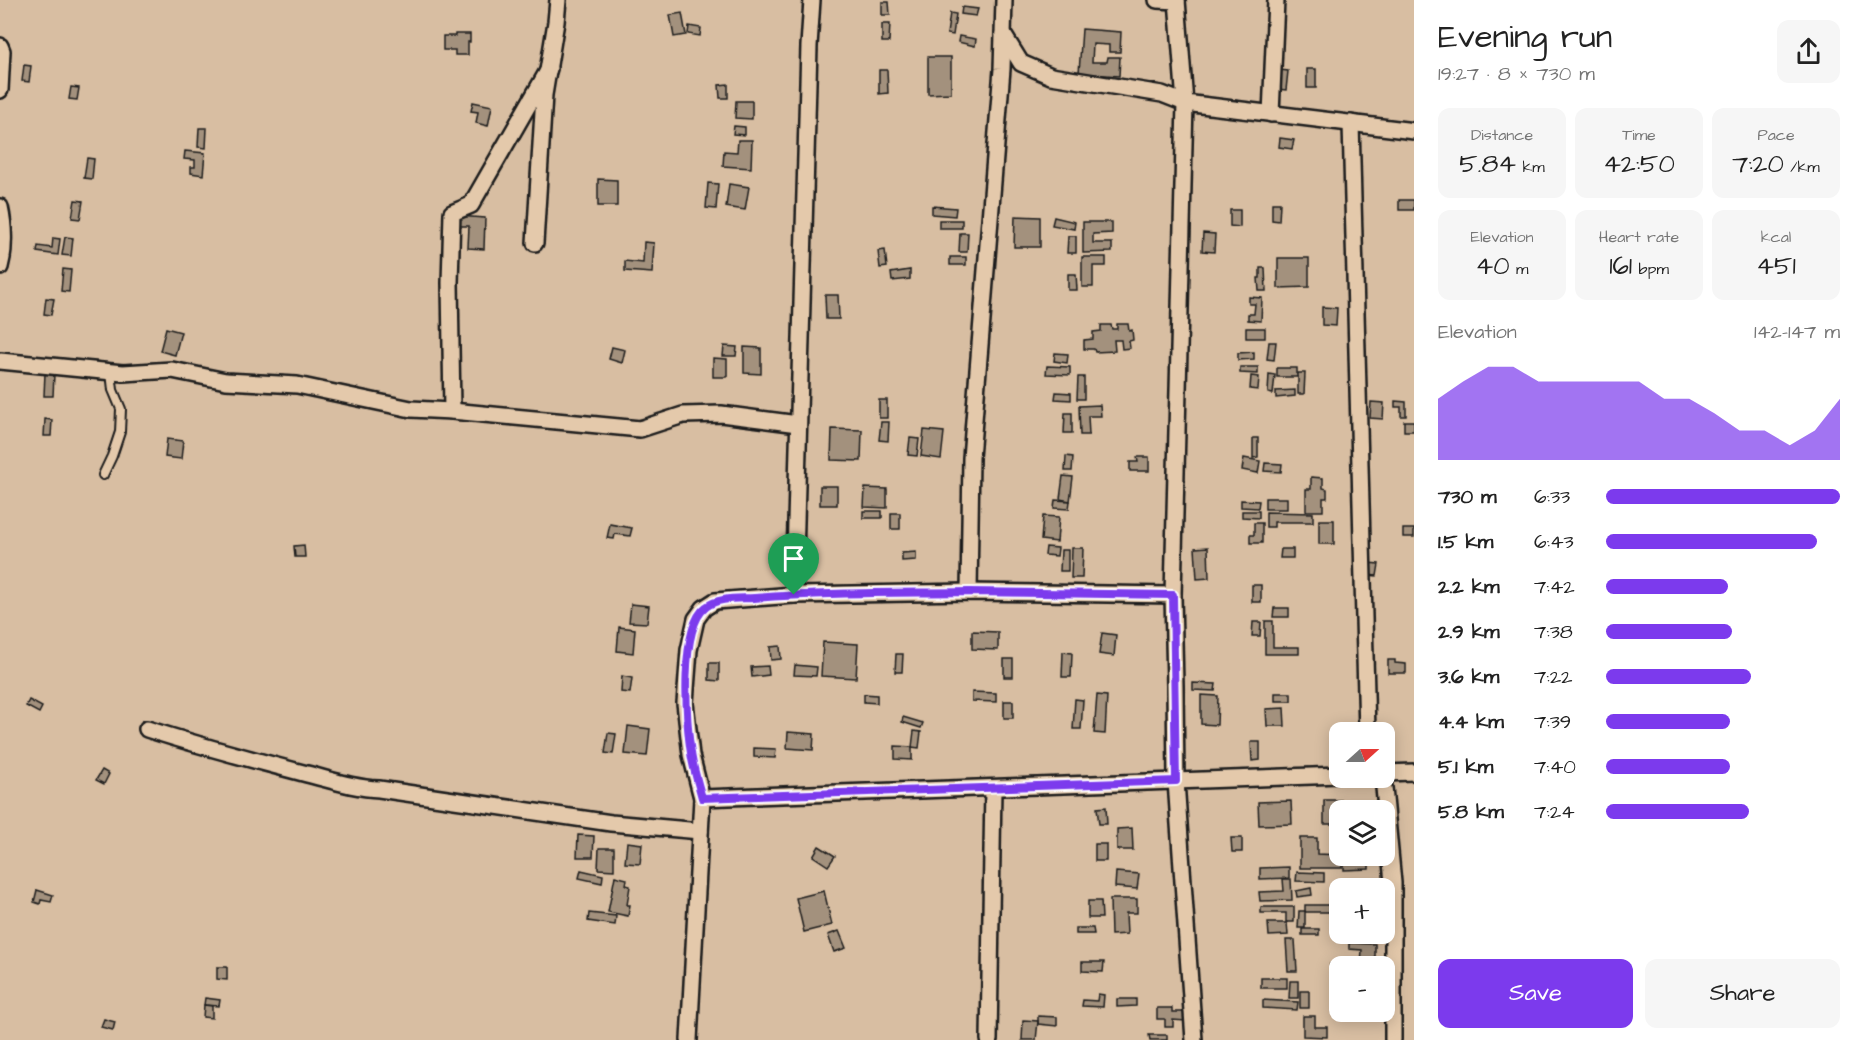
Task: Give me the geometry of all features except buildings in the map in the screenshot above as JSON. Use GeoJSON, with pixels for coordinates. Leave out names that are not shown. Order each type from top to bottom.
{"type":"FeatureCollection","features":[{"type":"Feature","properties":{"kind":"street"},"geometry":{"type":"LineString","coordinates":[[535,243],[544,95],[558,0]]}},
{"type":"Feature","properties":{"kind":"street"},"geometry":{"type":"LineString","coordinates":[[794,595],[812,0]]}},
{"type":"Feature","properties":{"kind":"street"},"geometry":{"type":"LineString","coordinates":[[969,592],[971,458],[986,288],[1004,0]]}},
{"type":"Feature","properties":{"kind":"street"},"geometry":{"type":"LineString","coordinates":[[1157,0],[1177,1],[1185,103],[1173,595],[1176,781],[1194,1040]]}},
{"type":"Feature","properties":{"kind":"street"},"geometry":{"type":"LineString","coordinates":[[1271,114],[1276,0]]}},
{"type":"Feature","properties":{"kind":"street"},"geometry":{"type":"LineString","coordinates":[[1003,34],[1021,63],[1051,76],[1162,94],[1185,103],[1414,131]]}},
{"type":"Feature","properties":{"kind":"street"},"geometry":{"type":"LineString","coordinates":[[0,46],[2,51],[0,90]]}},
{"type":"Feature","properties":{"kind":"street"},"geometry":{"type":"LineString","coordinates":[[452,411],[450,283],[452,213],[471,205],[549,69]]}},
{"type":"Feature","properties":{"kind":"street"},"geometry":{"type":"LineString","coordinates":[[1351,123],[1366,722]]}},
{"type":"Feature","properties":{"kind":"street"},"geometry":{"type":"LineString","coordinates":[[0,207],[2,217],[0,267]]}},
{"type":"Feature","properties":{"kind":"street"},"geometry":{"type":"LineString","coordinates":[[0,362],[111,372],[172,370],[226,381],[297,385],[411,410],[452,411],[640,429],[683,415],[721,414],[798,424]]}},
{"type":"Feature","properties":{"kind":"street"},"geometry":{"type":"LineString","coordinates":[[689,1040],[702,798],[691,754],[685,703],[688,650],[696,619],[704,608],[715,601],[794,595],[969,592],[1173,595]]}},
{"type":"Feature","properties":{"kind":"street"},"geometry":{"type":"LineString","coordinates":[[147,729],[231,755],[359,788],[402,792],[611,824],[700,831]]}},
{"type":"Feature","properties":{"kind":"street"},"geometry":{"type":"LineString","coordinates":[[1395,774],[1414,772]]}},
{"type":"Feature","properties":{"kind":"street"},"geometry":{"type":"LineString","coordinates":[[702,798],[1329,775]]}},
{"type":"Feature","properties":{"kind":"street"},"geometry":{"type":"LineString","coordinates":[[989,1040],[993,788]]}},
{"type":"Feature","properties":{"kind":"street"},"geometry":{"type":"LineString","coordinates":[[1385,788],[1393,883],[1393,1040]]}},
{"type":"Feature","properties":{"kind":"lane"},"geometry":{"type":"LineString","coordinates":[[103,475],[120,432],[121,409],[113,390],[111,372]]}},
{"type":"Feature","properties":{"kind":"route"},"geometry":{"type":"LineString","coordinates":[[969,592],[1173,595],[1176,781],[702,798],[691,754],[685,703],[688,650],[696,619],[704,608],[715,601],[794,595],[969,592]]}}]}
